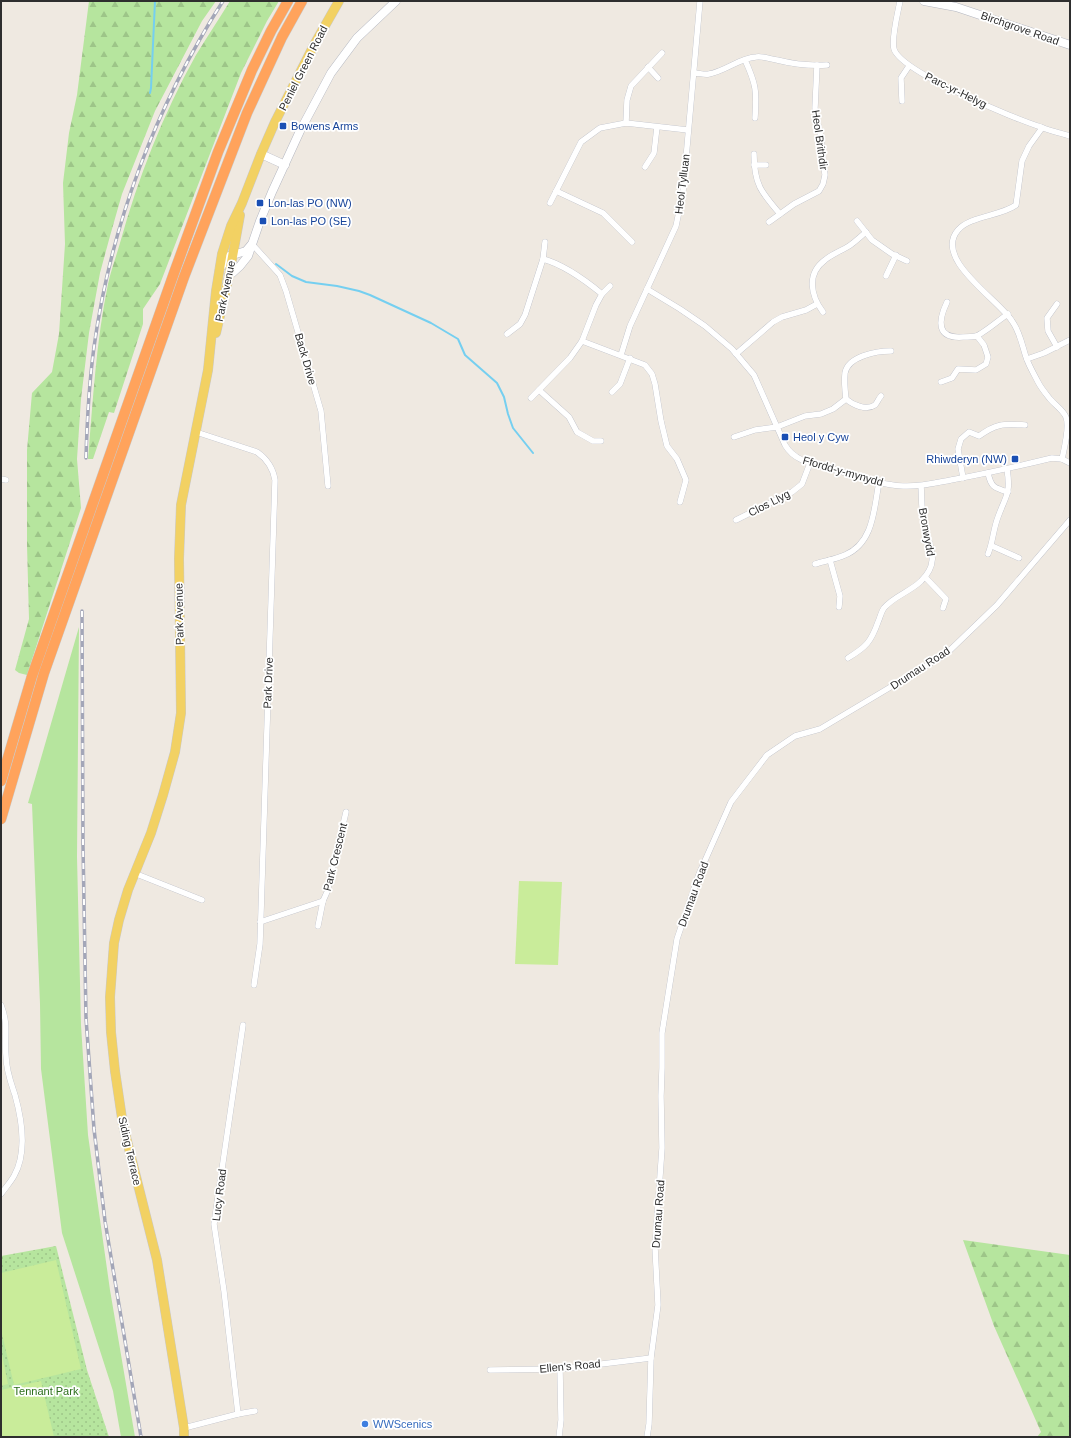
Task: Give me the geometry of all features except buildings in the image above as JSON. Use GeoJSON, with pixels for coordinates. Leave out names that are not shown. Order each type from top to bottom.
{"type":"FeatureCollection","features":[{"type":"Feature","properties":{"kind":"highway"},"geometry":{"type":"LineString","coordinates":[[1,781],[32,676],[216,159],[252,70],[288,1]]}},
{"type":"Feature","properties":{"kind":"highway"},"geometry":{"type":"LineString","coordinates":[[1,819],[44,673],[184,277],[250,107],[279,43],[302,1]]}},
{"type":"Feature","properties":{"kind":"main road","name":"Peniel Green Road"},"geometry":{"type":"LineString","coordinates":[[219,269],[224,243],[242,204],[275,122],[311,51],[339,1]]}},
{"type":"Feature","properties":{"kind":"main road"},"geometry":{"type":"LineString","coordinates":[[229,276],[244,262],[248,256],[260,221],[300,131],[330,72],[357,38],[396,1]]}},
{"type":"Feature","properties":{"kind":"main road","name":"Birchgrove Road"},"geometry":{"type":"LineString","coordinates":[[924,1],[956,7],[1070,45]]}},
{"type":"Feature","properties":{"kind":"main road"},"geometry":{"type":"LineString","coordinates":[[261,154],[285,165]]}},
{"type":"Feature","properties":{"kind":"main road","name":"Peniel Green Road"},"geometry":{"type":"LineString","coordinates":[[233,255],[242,204]]}},
{"type":"Feature","properties":{"kind":"main road"},"geometry":{"type":"LineString","coordinates":[[219,269],[224,261],[233,255],[246,251],[252,244]]}},
{"type":"Feature","properties":{"kind":"main road","name":"Park Avenue"},"geometry":{"type":"LineString","coordinates":[[134,873],[151,833],[164,795],[176,752],[181,713],[179,632],[180,525],[183,498],[211,351],[221,313],[233,255]]}},
{"type":"Feature","properties":{"kind":"main road","name":"Park Avenue"},"geometry":{"type":"LineString","coordinates":[[211,351],[213,317],[219,269]]}},
{"type":"Feature","properties":{"kind":"main road","name":"Siding Terrace"},"geometry":{"type":"LineString","coordinates":[[134,873],[119,920],[114,944],[110,997],[111,1032],[123,1126],[157,1260],[184,1433]]}},
{"type":"Feature","properties":{"kind":"street","name":"Heol Tylluan"},"geometry":{"type":"LineString","coordinates":[[621,355],[630,326],[676,226],[683,192],[700,1]]}},
{"type":"Feature","properties":{"kind":"street","name":"Parc-yr-Helyg"},"geometry":{"type":"LineString","coordinates":[[900,1],[894,40],[894,50],[900,59],[909,66],[954,90],[1013,117],[1042,128],[1070,136]]}},
{"type":"Feature","properties":{"kind":"street"},"geometry":{"type":"LineString","coordinates":[[626,123],[627,100],[631,86],[662,52]]}},
{"type":"Feature","properties":{"kind":"street"},"geometry":{"type":"LineString","coordinates":[[694,73],[713,73],[738,61],[764,56],[776,60],[817,66],[827,65]]}},
{"type":"Feature","properties":{"kind":"street"},"geometry":{"type":"LineString","coordinates":[[745,60],[754,81],[757,96],[756,118]]}},
{"type":"Feature","properties":{"kind":"street","name":"Heol Brithdir"},"geometry":{"type":"LineString","coordinates":[[768,222],[794,204],[819,191],[823,184],[825,175],[820,132],[815,108],[817,66]]}},
{"type":"Feature","properties":{"kind":"street"},"geometry":{"type":"LineString","coordinates":[[902,101],[901,78],[909,66]]}},
{"type":"Feature","properties":{"kind":"street"},"geometry":{"type":"LineString","coordinates":[[648,67],[658,78]]}},
{"type":"Feature","properties":{"kind":"street"},"geometry":{"type":"LineString","coordinates":[[550,203],[581,142],[600,128],[626,123],[688,130]]}},
{"type":"Feature","properties":{"kind":"street"},"geometry":{"type":"LineString","coordinates":[[645,167],[654,153],[657,127]]}},
{"type":"Feature","properties":{"kind":"street"},"geometry":{"type":"LineString","coordinates":[[1042,128],[1029,146],[1022,161],[1016,205],[1010,209],[970,222],[963,226],[958,230],[953,240],[953,251],[969,278],[1008,314],[1019,332],[1027,359],[1038,383],[1068,415],[1062,459],[1070,463]]}},
{"type":"Feature","properties":{"kind":"street"},"geometry":{"type":"LineString","coordinates":[[754,154],[757,183],[769,202],[780,214]]}},
{"type":"Feature","properties":{"kind":"street"},"geometry":{"type":"LineString","coordinates":[[754,165],[766,165]]}},
{"type":"Feature","properties":{"kind":"street"},"geometry":{"type":"LineString","coordinates":[[556,191],[603,214],[632,242]]}},
{"type":"Feature","properties":{"kind":"street"},"geometry":{"type":"LineString","coordinates":[[857,221],[872,240],[907,261]]}},
{"type":"Feature","properties":{"kind":"street"},"geometry":{"type":"LineString","coordinates":[[824,312],[817,304],[813,293],[812,282],[819,265],[826,259],[851,245],[866,232]]}},
{"type":"Feature","properties":{"kind":"street"},"geometry":{"type":"LineString","coordinates":[[506,334],[520,324],[526,315],[536,277],[543,259],[545,242]]}},
{"type":"Feature","properties":{"kind":"street","name":"Back Drive"},"geometry":{"type":"LineString","coordinates":[[252,244],[280,275],[286,291],[321,412],[328,486]]}},
{"type":"Feature","properties":{"kind":"street"},"geometry":{"type":"LineString","coordinates":[[886,276],[896,255]]}},
{"type":"Feature","properties":{"kind":"street"},"geometry":{"type":"LineString","coordinates":[[543,259],[586,280],[602,294]]}},
{"type":"Feature","properties":{"kind":"street"},"geometry":{"type":"LineString","coordinates":[[531,398],[570,358],[582,341],[596,305],[602,294],[610,286]]}},
{"type":"Feature","properties":{"kind":"street","name":"Ffordd-y-mynydd"},"geometry":{"type":"LineString","coordinates":[[647,289],[680,309],[732,349],[754,375],[789,452],[795,458],[879,482],[902,486],[921,486],[1007,469],[1052,458],[1062,459]]}},
{"type":"Feature","properties":{"kind":"street"},"geometry":{"type":"LineString","coordinates":[[947,302],[941,315],[941,328],[945,334],[954,338],[977,336],[1008,314]]}},
{"type":"Feature","properties":{"kind":"street"},"geometry":{"type":"LineString","coordinates":[[736,354],[773,322],[782,317],[806,310],[817,304]]}},
{"type":"Feature","properties":{"kind":"street"},"geometry":{"type":"LineString","coordinates":[[1057,304],[1047,318],[1048,331],[1057,347]]}},
{"type":"Feature","properties":{"kind":"street"},"geometry":{"type":"LineString","coordinates":[[941,382],[952,378],[958,369],[976,370],[986,364],[988,357],[984,344],[977,336]]}},
{"type":"Feature","properties":{"kind":"street"},"geometry":{"type":"LineString","coordinates":[[1027,359],[1070,340]]}},
{"type":"Feature","properties":{"kind":"street"},"geometry":{"type":"LineString","coordinates":[[582,341],[630,358],[644,365],[652,374],[656,384],[661,421],[667,446],[677,459],[686,480],[680,502]]}},
{"type":"Feature","properties":{"kind":"street"},"geometry":{"type":"LineString","coordinates":[[881,396],[876,404],[868,407],[851,403],[846,399],[844,384],[845,372],[858,358],[867,354],[879,351],[891,352]]}},
{"type":"Feature","properties":{"kind":"street"},"geometry":{"type":"LineString","coordinates":[[612,392],[620,384],[630,358]]}},
{"type":"Feature","properties":{"kind":"street"},"geometry":{"type":"LineString","coordinates":[[539,390],[569,417],[577,432],[593,441],[601,441]]}},
{"type":"Feature","properties":{"kind":"street"},"geometry":{"type":"LineString","coordinates":[[734,437],[755,430],[777,427],[805,416],[821,414],[833,409],[846,399]]}},
{"type":"Feature","properties":{"kind":"street"},"geometry":{"type":"LineString","coordinates":[[963,478],[958,449],[961,439],[969,432],[979,436],[991,427],[1005,424],[1025,424]]}},
{"type":"Feature","properties":{"kind":"street","name":"Park Drive"},"geometry":{"type":"LineString","coordinates":[[196,432],[257,452],[265,458],[271,466],[275,480],[260,944],[254,985]]}},
{"type":"Feature","properties":{"kind":"street","name":"Clos Llyg"},"geometry":{"type":"LineString","coordinates":[[736,520],[792,492],[802,484],[810,463]]}},
{"type":"Feature","properties":{"kind":"street"},"geometry":{"type":"LineString","coordinates":[[988,554],[992,546],[998,517],[1008,492],[1009,482],[1007,469]]}},
{"type":"Feature","properties":{"kind":"street"},"geometry":{"type":"LineString","coordinates":[[988,473],[990,483],[1008,492]]}},
{"type":"Feature","properties":{"kind":"street"},"geometry":{"type":"LineString","coordinates":[[816,564],[846,555],[861,545],[870,528],[879,482]]}},
{"type":"Feature","properties":{"kind":"street","name":"Bronwydd"},"geometry":{"type":"LineString","coordinates":[[921,486],[923,521],[927,538],[932,550],[932,564],[926,577]]}},
{"type":"Feature","properties":{"kind":"street","name":"Drumau Road"},"geometry":{"type":"LineString","coordinates":[[647,1437],[649,1424],[650,1358],[658,1305],[655,1247],[662,1148],[662,1033],[677,939],[699,874],[731,802],[767,755],[795,736],[820,729],[946,654],[997,605],[1070,520]]}},
{"type":"Feature","properties":{"kind":"street"},"geometry":{"type":"LineString","coordinates":[[992,546],[1019,558]]}},
{"type":"Feature","properties":{"kind":"street"},"geometry":{"type":"LineString","coordinates":[[830,560],[840,596],[839,608]]}},
{"type":"Feature","properties":{"kind":"street"},"geometry":{"type":"LineString","coordinates":[[848,658],[863,649],[872,637],[883,609],[891,601],[926,577],[946,599],[943,608]]}},
{"type":"Feature","properties":{"kind":"street","name":"Park Crescent"},"geometry":{"type":"LineString","coordinates":[[318,926],[346,812]]}},
{"type":"Feature","properties":{"kind":"street"},"geometry":{"type":"LineString","coordinates":[[134,873],[202,900]]}},
{"type":"Feature","properties":{"kind":"street","name":"Park Crescent"},"geometry":{"type":"LineString","coordinates":[[260,922],[323,901]]}},
{"type":"Feature","properties":{"kind":"street"},"geometry":{"type":"LineString","coordinates":[[1,1005],[6,1018],[6,1057],[8,1073],[20,1118],[22,1142],[20,1160],[14,1177],[1,1194]]}},
{"type":"Feature","properties":{"kind":"street","name":"Lucy Road"},"geometry":{"type":"LineString","coordinates":[[238,1414],[224,1291],[214,1224],[244,1025]]}},
{"type":"Feature","properties":{"kind":"street","name":"Ellen's Road"},"geometry":{"type":"LineString","coordinates":[[490,1370],[560,1369],[650,1358]]}},
{"type":"Feature","properties":{"kind":"street"},"geometry":{"type":"LineString","coordinates":[[559,1437],[561,1420],[560,1369]]}},
{"type":"Feature","properties":{"kind":"street"},"geometry":{"type":"LineString","coordinates":[[184,1433],[238,1414],[255,1411]]}},
{"type":"Feature","properties":{"kind":"green space"},"geometry":{"type":"Polygon","coordinates":[[[89,1],[216,1],[202,21],[155,111],[122,194],[110,236],[100,273],[89,333],[81,399],[77,459],[81,508],[27,675],[19,673],[15,670],[29,619],[27,450],[32,393],[52,372],[59,334],[65,244],[63,183],[69,133],[77,95],[89,1]]]}},
{"type":"Feature","properties":{"kind":"green space"},"geometry":{"type":"Polygon","coordinates":[[[230,1],[279,1],[267,21],[241,73],[160,284],[143,309],[143,324],[114,413],[109,412],[93,459],[88,459],[95,371],[104,306],[108,284],[127,219],[143,171],[162,123],[196,55],[230,1]]]}},
{"type":"Feature","properties":{"kind":"green space"},"geometry":{"type":"Polygon","coordinates":[[[79,627],[77,857],[81,1025],[88,1135],[110,1290],[135,1437],[121,1437],[113,1391],[62,1233],[41,1069],[40,1004],[32,804],[28,803],[79,627]]]}},
{"type":"Feature","properties":{"kind":"green space"},"geometry":{"type":"Polygon","coordinates":[[[519,881],[562,882],[558,965],[515,964],[519,881]]]}},
{"type":"Feature","properties":{"kind":"green space"},"geometry":{"type":"Polygon","coordinates":[[[963,1240],[1070,1255],[1070,1437],[1037,1437],[1041,1432],[994,1326],[963,1240]]]}},
{"type":"Feature","properties":{"kind":"green space","name":"Tennant Park"},"geometry":{"type":"Polygon","coordinates":[[[56,1246],[87,1370],[109,1437],[1,1437],[1,1256],[56,1246]]]}},
{"type":"Feature","properties":{"kind":"green space"},"geometry":{"type":"Polygon","coordinates":[[[56,1260],[81,1369],[14,1385],[1,1330],[1,1273],[56,1260]]]}},
{"type":"Feature","properties":{"kind":"green space"},"geometry":{"type":"Polygon","coordinates":[[[1,1350],[8,1384],[1,1386],[1,1350]]]}},
{"type":"Feature","properties":{"kind":"green space"},"geometry":{"type":"Polygon","coordinates":[[[41,1381],[54,1437],[1,1437],[1,1390],[41,1381]]]}},
{"type":"Feature","properties":{"kind":"waterway"},"geometry":{"type":"LineString","coordinates":[[150,93],[155,1]]}},
{"type":"Feature","properties":{"kind":"waterway"},"geometry":{"type":"LineString","coordinates":[[276,264],[292,276],[306,282],[337,286],[370,295],[431,323],[458,339],[465,355],[497,383],[504,397],[513,428],[533,453]]}},
{"type":"Feature","properties":{"kind":"railway"},"geometry":{"type":"LineString","coordinates":[[86,458],[88,402],[94,347],[112,256],[125,211],[157,124],[177,82],[223,1]]}},
{"type":"Feature","properties":{"kind":"railway"},"geometry":{"type":"LineString","coordinates":[[82,611],[83,845],[86,1018],[94,1129],[105,1221],[141,1437]]}},
{"type":"Feature","properties":{"kind":"place","name":"Bowens Arms"},"geometry":{"type":"Point","coordinates":[283,126]}},
{"type":"Feature","properties":{"kind":"place","name":"Lon-las PO (NW)"},"geometry":{"type":"Point","coordinates":[260,203]}},
{"type":"Feature","properties":{"kind":"place","name":"Lon-las PO (SE)"},"geometry":{"type":"Point","coordinates":[263,221]}},
{"type":"Feature","properties":{"kind":"place","name":"Heol y Cyw"},"geometry":{"type":"Point","coordinates":[785,437]}},
{"type":"Feature","properties":{"kind":"place","name":"Rhiwderyn (NW)"},"geometry":{"type":"Point","coordinates":[1015,459]}},
{"type":"Feature","properties":{"kind":"place","name":"WWScenics"},"geometry":{"type":"Point","coordinates":[365,1424]}}]}
